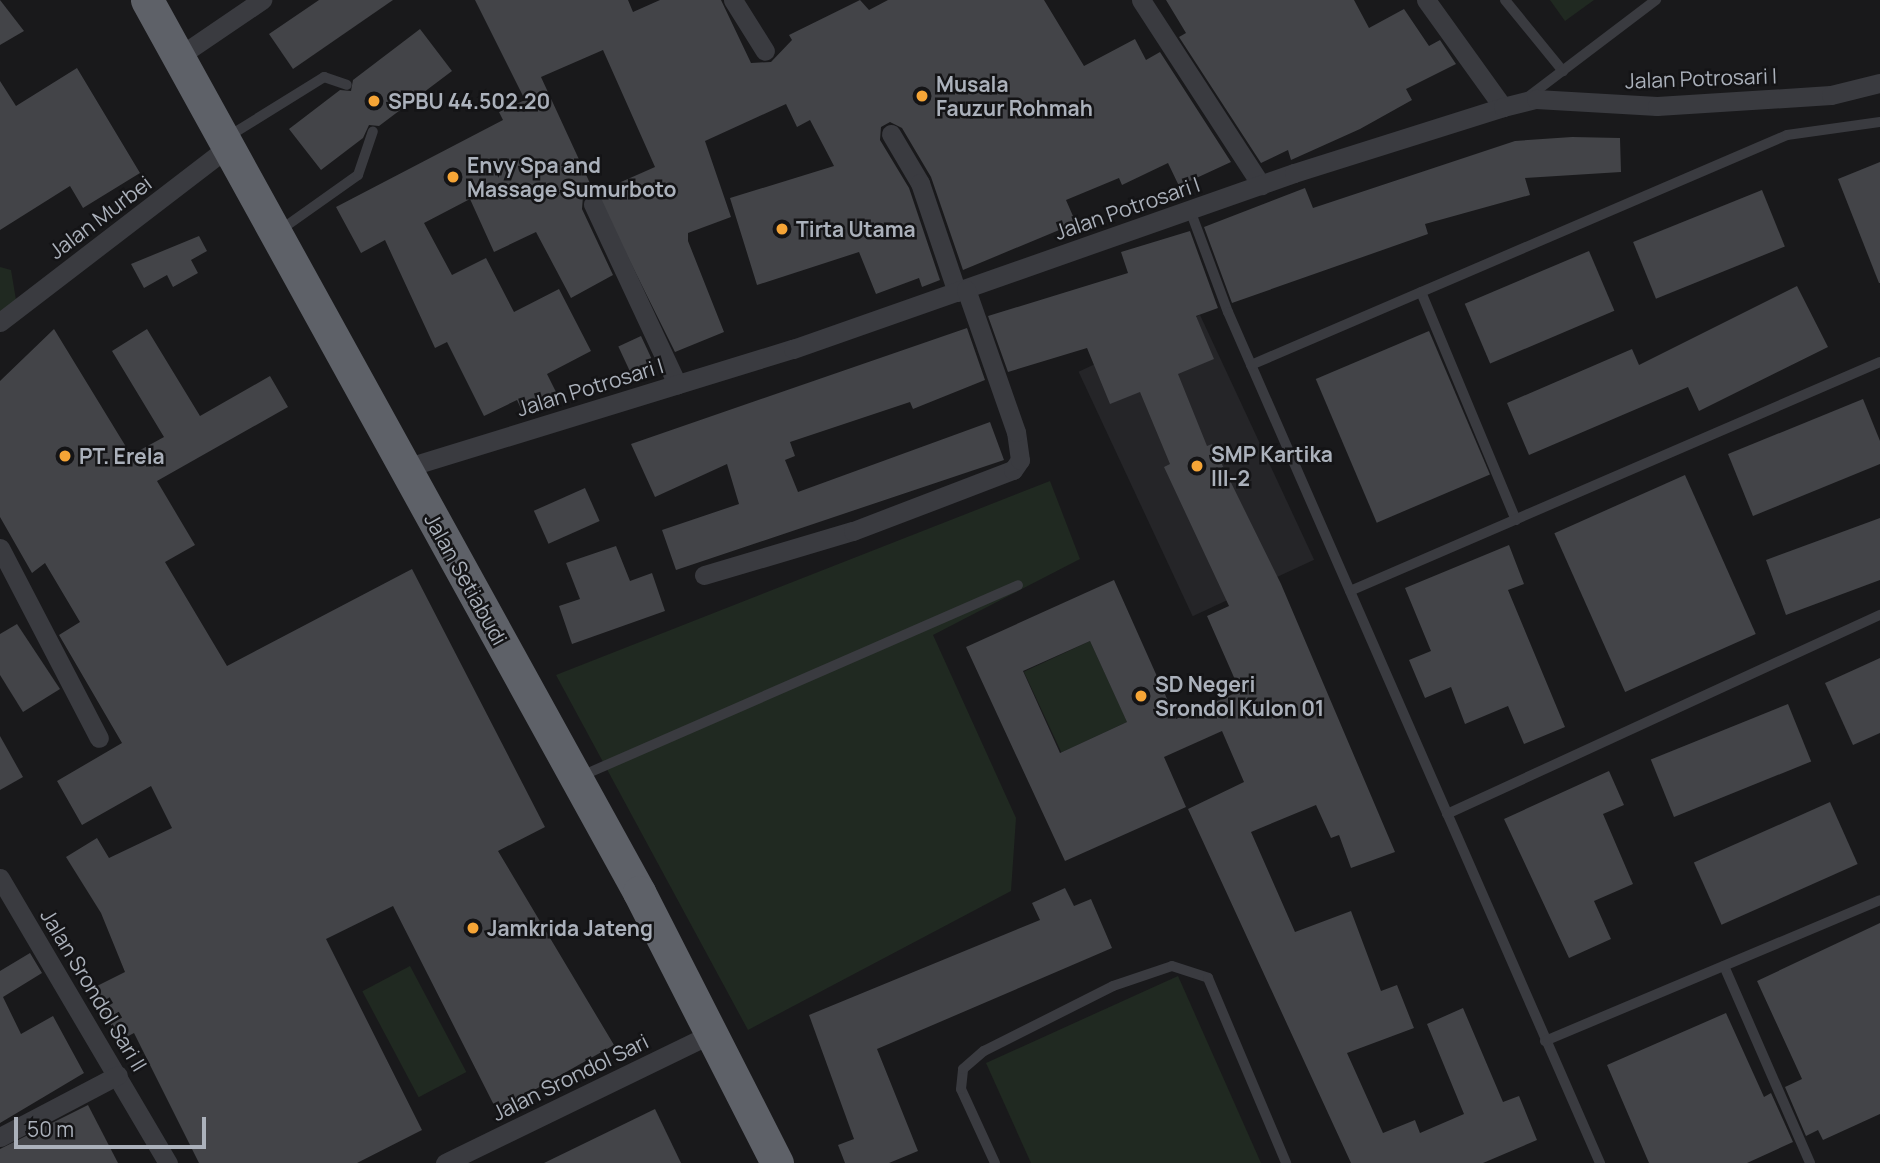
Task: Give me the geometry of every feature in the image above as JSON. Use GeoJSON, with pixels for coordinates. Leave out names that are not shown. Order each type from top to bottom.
{"type":"FeatureCollection","features":[{"type":"Feature","properties":{"kind":"highway","name":"Jalan Setiabudi"},"geometry":{"type":"LineString","coordinates":[[147,0],[273,234],[715,1032],[777,1163]]}},
{"type":"Feature","properties":{"kind":"street"},"geometry":{"type":"LineString","coordinates":[[178,57],[262,0]]}},
{"type":"Feature","properties":{"kind":"street"},"geometry":{"type":"LineString","coordinates":[[733,0],[765,51]]}},
{"type":"Feature","properties":{"kind":"street"},"geometry":{"type":"LineString","coordinates":[[1140,0],[1261,186]]}},
{"type":"Feature","properties":{"kind":"street"},"geometry":{"type":"LineString","coordinates":[[1426,0],[1511,105]]}},
{"type":"Feature","properties":{"kind":"street","name":"Jalan Potrosari I"},"geometry":{"type":"LineString","coordinates":[[405,468],[677,384],[961,290],[1261,186],[1511,105],[1657,106],[1831,95],[1880,83]]}},
{"type":"Feature","properties":{"kind":"street"},"geometry":{"type":"LineString","coordinates":[[704,575],[853,531],[1013,470],[1020,460],[1016,432],[919,183],[891,134]]}},
{"type":"Feature","properties":{"kind":"street","name":"Jalan Murbei"},"geometry":{"type":"LineString","coordinates":[[0,322],[225,144]]}},
{"type":"Feature","properties":{"kind":"street"},"geometry":{"type":"LineString","coordinates":[[593,204],[677,384]]}},
{"type":"Feature","properties":{"kind":"street"},"geometry":{"type":"LineString","coordinates":[[0,548],[99,738]]}},
{"type":"Feature","properties":{"kind":"street","name":"Jalan Srondol Sari II"},"geometry":{"type":"LineString","coordinates":[[0,878],[168,1163]]}},
{"type":"Feature","properties":{"kind":"street","name":"Jalan Srondol Sari"},"geometry":{"type":"LineString","coordinates":[[445,1163],[715,1032]]}},
{"type":"Feature","properties":{"kind":"street"},"geometry":{"type":"LineString","coordinates":[[0,1138],[118,1075]]}},
{"type":"Feature","properties":{"kind":"lane"},"geometry":{"type":"LineString","coordinates":[[1505,0],[1563,71]]}},
{"type":"Feature","properties":{"kind":"lane"},"geometry":{"type":"LineString","coordinates":[[1511,105],[1563,71],[1656,0]]}},
{"type":"Feature","properties":{"kind":"lane"},"geometry":{"type":"LineString","coordinates":[[225,144],[324,77],[346,85]]}},
{"type":"Feature","properties":{"kind":"lane"},"geometry":{"type":"LineString","coordinates":[[1251,365],[1787,135],[1880,122]]}},
{"type":"Feature","properties":{"kind":"lane"},"geometry":{"type":"LineString","coordinates":[[273,234],[358,175],[373,131]]}},
{"type":"Feature","properties":{"kind":"lane"},"geometry":{"type":"LineString","coordinates":[[1190,210],[1251,365],[1600,1163]]}},
{"type":"Feature","properties":{"kind":"lane"},"geometry":{"type":"LineString","coordinates":[[1421,292],[1516,520]]}},
{"type":"Feature","properties":{"kind":"lane"},"geometry":{"type":"LineString","coordinates":[[1350,591],[1880,362]]}},
{"type":"Feature","properties":{"kind":"lane"},"geometry":{"type":"LineString","coordinates":[[576,778],[1018,585]]}},
{"type":"Feature","properties":{"kind":"lane"},"geometry":{"type":"LineString","coordinates":[[1447,814],[1880,615]]}},
{"type":"Feature","properties":{"kind":"lane"},"geometry":{"type":"LineString","coordinates":[[1545,1041],[1880,900]]}},
{"type":"Feature","properties":{"kind":"lane"},"geometry":{"type":"LineString","coordinates":[[1724,965],[1810,1163]]}},
{"type":"Feature","properties":{"kind":"lane"},"geometry":{"type":"LineString","coordinates":[[995,1163],[961,1089],[963,1069],[984,1051],[1113,986],[1172,966],[1208,978],[1286,1163]]}},
{"type":"Feature","properties":{"kind":"shaded area"},"geometry":{"type":"Polygon","coordinates":[[[1550,0],[1594,0],[1565,21],[1550,0]]]}},
{"type":"Feature","properties":{"kind":"shaded area"},"geometry":{"type":"Polygon","coordinates":[[[0,267],[11,270],[18,312],[0,330],[0,267]]]}},
{"type":"Feature","properties":{"kind":"shaded area","name":"SMP Kartika III-2"},"geometry":{"type":"Polygon","coordinates":[[[1200,315],[1314,560],[1193,616],[1079,372],[1200,315]]]}},
{"type":"Feature","properties":{"kind":"shaded area"},"geometry":{"type":"Polygon","coordinates":[[[1050,481],[1080,559],[933,635],[1016,818],[1011,891],[748,1030],[556,675],[1050,481]]]}},
{"type":"Feature","properties":{"kind":"shaded area"},"geometry":{"type":"Polygon","coordinates":[[[1090,641],[1128,722],[1061,753],[1024,672],[1090,641]]]}},
{"type":"Feature","properties":{"kind":"shaded area"},"geometry":{"type":"Polygon","coordinates":[[[410,966],[466,1072],[419,1097],[362,991],[410,966]]]}},
{"type":"Feature","properties":{"kind":"shaded area"},"geometry":{"type":"Polygon","coordinates":[[[1178,976],[1261,1163],[1031,1163],[986,1063],[1178,976]]]}},
{"type":"Feature","properties":{"kind":"building"},"geometry":{"type":"Polygon","coordinates":[[[0,0],[24,31],[0,45],[0,0]]]}},
{"type":"Feature","properties":{"kind":"building"},"geometry":{"type":"Polygon","coordinates":[[[319,0],[393,0],[293,69],[269,34],[319,0]]]}},
{"type":"Feature","properties":{"kind":"building"},"geometry":{"type":"Polygon","coordinates":[[[475,0],[628,0],[633,12],[660,0],[721,0],[751,63],[771,62],[792,40],[789,35],[860,0],[869,10],[888,0],[1044,0],[1084,66],[1135,39],[1146,60],[1160,52],[1231,162],[1179,186],[1168,163],[1122,185],[1119,178],[1066,200],[1076,223],[963,270],[931,177],[902,128],[890,122],[881,127],[880,140],[909,188],[940,280],[922,287],[919,278],[876,294],[859,252],[757,285],[730,198],[834,166],[810,120],[797,127],[786,104],[705,141],[731,217],[688,233],[688,241],[724,332],[675,352],[596,193],[655,167],[603,50],[541,77],[594,192],[583,196],[582,209],[613,275],[571,298],[536,232],[494,252],[470,199],[424,223],[452,275],[486,258],[514,312],[559,289],[591,351],[547,374],[559,398],[524,415],[517,400],[484,416],[447,342],[435,348],[385,240],[361,253],[336,207],[503,120],[499,112],[525,100],[475,0]]]}},
{"type":"Feature","properties":{"kind":"building"},"geometry":{"type":"Polygon","coordinates":[[[1166,0],[1354,0],[1369,28],[1404,9],[1429,46],[1440,40],[1456,64],[1406,89],[1412,100],[1360,129],[1291,160],[1288,150],[1261,163],[1179,37],[1186,33],[1166,0]]]}},
{"type":"Feature","properties":{"kind":"building"},"geometry":{"type":"Polygon","coordinates":[[[420,29],[452,71],[379,126],[369,125],[363,138],[321,170],[289,129],[340,90],[351,91],[353,80],[420,29]]]}},
{"type":"Feature","properties":{"kind":"building"},"geometry":{"type":"Polygon","coordinates":[[[77,68],[140,173],[83,208],[70,186],[0,230],[0,81],[16,106],[77,68]]]}},
{"type":"Feature","properties":{"kind":"building"},"geometry":{"type":"Polygon","coordinates":[[[1572,137],[1620,138],[1621,172],[1525,178],[1530,195],[1425,224],[1428,234],[1232,303],[1204,227],[1305,188],[1313,208],[1515,141],[1572,137]]]}},
{"type":"Feature","properties":{"kind":"building"},"geometry":{"type":"Polygon","coordinates":[[[1880,162],[1880,283],[1879,283],[1838,179],[1880,162]]]}},
{"type":"Feature","properties":{"kind":"building"},"geometry":{"type":"Polygon","coordinates":[[[1762,190],[1785,247],[1656,299],[1633,242],[1762,190]]]}},
{"type":"Feature","properties":{"kind":"building"},"geometry":{"type":"Polygon","coordinates":[[[1190,231],[1218,308],[1196,316],[1214,359],[1178,374],[1207,446],[1212,444],[1281,584],[1395,852],[1351,868],[1339,835],[1331,838],[1316,805],[1251,832],[1295,932],[1351,911],[1381,991],[1397,985],[1414,1028],[1347,1053],[1383,1133],[1415,1120],[1420,1133],[1464,1114],[1427,1024],[1463,1008],[1503,1102],[1519,1096],[1537,1140],[1483,1163],[1351,1163],[1188,809],[1244,782],[1222,731],[1164,757],[1186,807],[1065,861],[966,647],[1114,580],[1176,719],[1240,691],[1207,616],[1229,606],[1164,467],[1170,464],[1140,392],[1110,404],[1087,348],[1008,372],[988,316],[1128,273],[1121,252],[1190,231]],[[1090,641],[1023,671],[1060,753],[1127,722],[1090,641]]]}},
{"type":"Feature","properties":{"kind":"building"},"geometry":{"type":"Polygon","coordinates":[[[199,236],[207,251],[191,260],[198,273],[173,287],[167,275],[144,288],[131,264],[199,236]]]}},
{"type":"Feature","properties":{"kind":"building"},"geometry":{"type":"Polygon","coordinates":[[[1589,251],[1614,311],[1490,364],[1465,304],[1589,251]]]}},
{"type":"Feature","properties":{"kind":"building"},"geometry":{"type":"Polygon","coordinates":[[[1797,286],[1828,347],[1699,411],[1688,387],[1529,455],[1507,403],[1632,349],[1639,365],[1797,286]]]}},
{"type":"Feature","properties":{"kind":"building"},"geometry":{"type":"Polygon","coordinates":[[[967,328],[985,380],[913,409],[910,402],[790,442],[795,456],[785,460],[798,492],[990,422],[1004,460],[676,570],[662,530],[739,504],[727,464],[655,497],[631,444],[967,328]]]}},
{"type":"Feature","properties":{"kind":"building"},"geometry":{"type":"Polygon","coordinates":[[[54,329],[131,455],[164,437],[112,351],[147,329],[200,416],[270,376],[288,407],[157,481],[195,545],[165,562],[227,666],[412,569],[545,827],[498,851],[614,1045],[497,1111],[393,906],[326,939],[422,1130],[357,1163],[199,1163],[134,1033],[119,1041],[93,988],[125,972],[101,913],[66,857],[97,838],[109,858],[172,828],[151,786],[82,825],[57,781],[122,743],[59,635],[80,622],[45,563],[32,573],[0,517],[0,381],[54,329]]]}},
{"type":"Feature","properties":{"kind":"building"},"geometry":{"type":"Polygon","coordinates":[[[1429,331],[1490,475],[1377,523],[1316,379],[1429,331]]]}},
{"type":"Feature","properties":{"kind":"building"},"geometry":{"type":"Polygon","coordinates":[[[641,336],[653,362],[631,373],[618,347],[641,336]]]}},
{"type":"Feature","properties":{"kind":"building"},"geometry":{"type":"Polygon","coordinates":[[[1863,399],[1880,441],[1880,464],[1753,516],[1728,454],[1863,399]]]}},
{"type":"Feature","properties":{"kind":"building"},"geometry":{"type":"Polygon","coordinates":[[[1685,475],[1756,634],[1625,692],[1554,533],[1685,475]]]}},
{"type":"Feature","properties":{"kind":"building"},"geometry":{"type":"Polygon","coordinates":[[[585,488],[600,521],[548,544],[534,511],[585,488]]]}},
{"type":"Feature","properties":{"kind":"building"},"geometry":{"type":"Polygon","coordinates":[[[1880,518],[1880,580],[1786,615],[1766,560],[1880,518]]]}},
{"type":"Feature","properties":{"kind":"building"},"geometry":{"type":"Polygon","coordinates":[[[1509,545],[1524,584],[1508,590],[1565,727],[1524,744],[1508,706],[1465,724],[1451,687],[1425,698],[1409,660],[1431,651],[1405,588],[1509,545]]]}},
{"type":"Feature","properties":{"kind":"building"},"geometry":{"type":"Polygon","coordinates":[[[616,546],[630,581],[652,573],[665,611],[572,644],[559,606],[580,599],[566,563],[616,546]]]}},
{"type":"Feature","properties":{"kind":"building"},"geometry":{"type":"Polygon","coordinates":[[[17,624],[60,689],[23,712],[0,675],[0,634],[17,624]]]}},
{"type":"Feature","properties":{"kind":"building"},"geometry":{"type":"Polygon","coordinates":[[[1880,658],[1880,733],[1853,745],[1825,683],[1880,658]]]}},
{"type":"Feature","properties":{"kind":"building"},"geometry":{"type":"Polygon","coordinates":[[[1788,704],[1811,761],[1674,817],[1651,759],[1788,704]]]}},
{"type":"Feature","properties":{"kind":"building"},"geometry":{"type":"Polygon","coordinates":[[[0,736],[23,777],[0,790],[0,736]]]}},
{"type":"Feature","properties":{"kind":"building"},"geometry":{"type":"Polygon","coordinates":[[[1609,771],[1624,805],[1603,814],[1633,884],[1594,901],[1611,939],[1569,958],[1504,819],[1609,771]]]}},
{"type":"Feature","properties":{"kind":"building"},"geometry":{"type":"Polygon","coordinates":[[[1830,802],[1858,864],[1722,925],[1694,863],[1830,802]]]}},
{"type":"Feature","properties":{"kind":"building"},"geometry":{"type":"Polygon","coordinates":[[[1065,888],[1074,906],[1091,899],[1112,948],[877,1049],[918,1151],[889,1163],[845,1163],[838,1145],[854,1139],[809,1015],[1040,920],[1032,903],[1065,888]]]}},
{"type":"Feature","properties":{"kind":"building"},"geometry":{"type":"Polygon","coordinates":[[[1880,923],[1880,1114],[1823,1140],[1818,1130],[1806,1136],[1785,1087],[1802,1079],[1757,981],[1880,923]]]}},
{"type":"Feature","properties":{"kind":"building"},"geometry":{"type":"Polygon","coordinates":[[[30,953],[42,973],[3,997],[21,1034],[53,1016],[84,1073],[0,1123],[0,971],[30,953]]]}},
{"type":"Feature","properties":{"kind":"building"},"geometry":{"type":"Polygon","coordinates":[[[1726,1013],[1764,1097],[1771,1093],[1793,1142],[1747,1163],[1649,1163],[1607,1065],[1726,1013]]]}},
{"type":"Feature","properties":{"kind":"building"},"geometry":{"type":"Polygon","coordinates":[[[88,1105],[118,1163],[0,1163],[0,1149],[88,1105]]]}},
{"type":"Feature","properties":{"kind":"building"},"geometry":{"type":"Polygon","coordinates":[[[655,1109],[681,1163],[544,1163],[655,1109]]]}},
{"type":"Feature","properties":{"kind":"place","name":"Musala Fauzur Rohmah"},"geometry":{"type":"Point","coordinates":[922,96]}},
{"type":"Feature","properties":{"kind":"place","name":"SPBU 44.502.20"},"geometry":{"type":"Point","coordinates":[374,101]}},
{"type":"Feature","properties":{"kind":"place","name":"Envy Spa and Massage Sumurboto"},"geometry":{"type":"Point","coordinates":[453,177]}},
{"type":"Feature","properties":{"kind":"place","name":"Tirta Utama"},"geometry":{"type":"Point","coordinates":[782,229]}},
{"type":"Feature","properties":{"kind":"place","name":"PT. Erela"},"geometry":{"type":"Point","coordinates":[65,456]}},
{"type":"Feature","properties":{"kind":"place","name":"SMP Kartika III-2"},"geometry":{"type":"Point","coordinates":[1197,466]}},
{"type":"Feature","properties":{"kind":"place","name":"SD Negeri Srondol Kulon 01"},"geometry":{"type":"Point","coordinates":[1141,696]}},
{"type":"Feature","properties":{"kind":"place","name":"Jamkrida Jateng"},"geometry":{"type":"Point","coordinates":[473,928]}}]}
